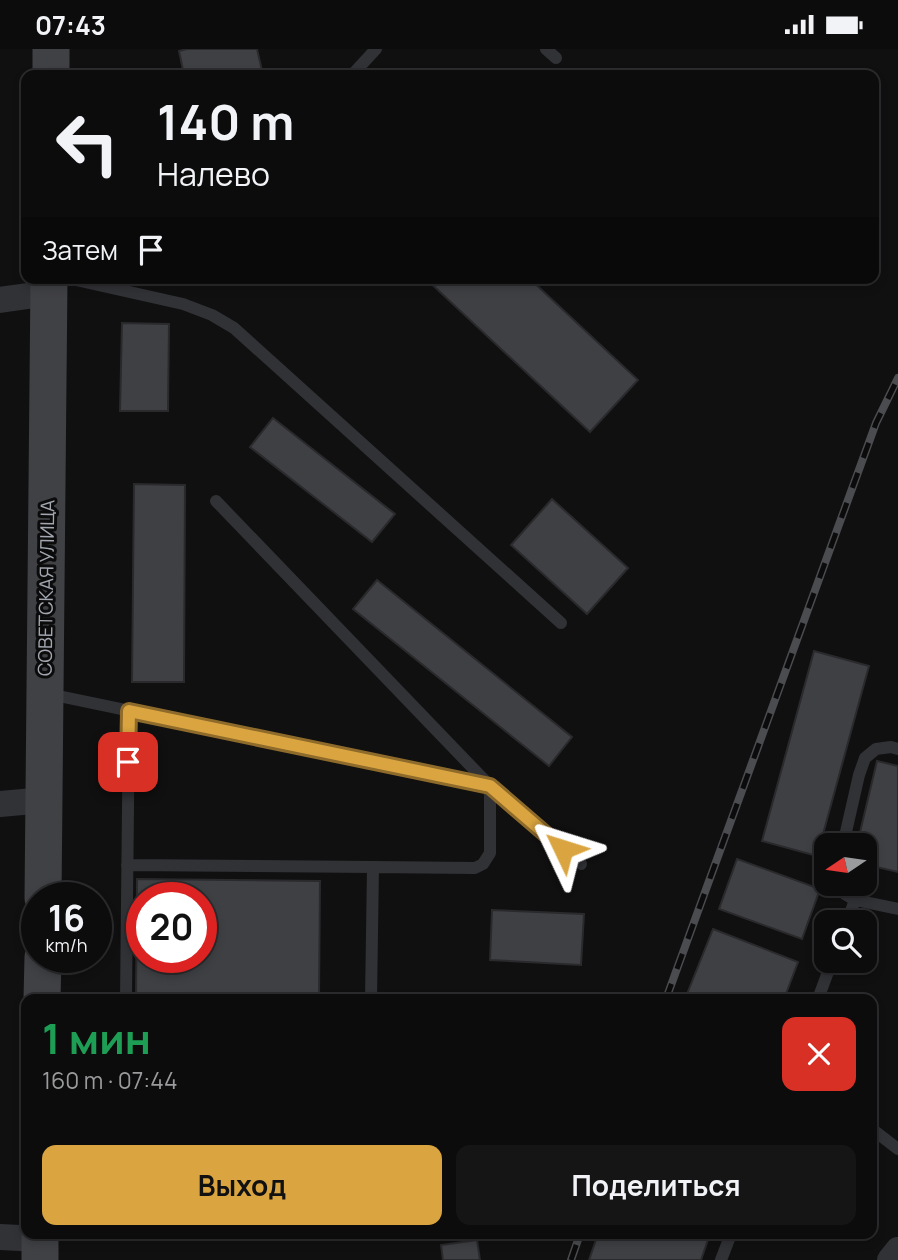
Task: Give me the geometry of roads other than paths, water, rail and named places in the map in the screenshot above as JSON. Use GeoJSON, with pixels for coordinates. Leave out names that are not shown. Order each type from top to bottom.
{"type":"FeatureCollection","features":[{"type":"Feature","properties":{"kind":"main road"},"geometry":{"type":"LineString","coordinates":[[51,49],[51,70]]}},
{"type":"Feature","properties":{"kind":"main road","name":"СОВЕТСКАЯ УЛИЦА"},"geometry":{"type":"LineString","coordinates":[[43,882],[55,284]]}},
{"type":"Feature","properties":{"kind":"main road"},"geometry":{"type":"LineString","coordinates":[[43,973],[43,994]]}},
{"type":"Feature","properties":{"kind":"street"},"geometry":{"type":"LineString","coordinates":[[0,300],[52,284]]}},
{"type":"Feature","properties":{"kind":"street"},"geometry":{"type":"LineString","coordinates":[[0,804],[44,800]]}},
{"type":"Feature","properties":{"kind":"street"},"geometry":{"type":"LineString","coordinates":[[0,1237],[40,1244]]}},
{"type":"Feature","properties":{"kind":"street"},"geometry":{"type":"LineString","coordinates":[[890,1260],[898,1250]]}},
{"type":"Feature","properties":{"kind":"lane"},"geometry":{"type":"LineString","coordinates":[[357,70],[376,49]]}},
{"type":"Feature","properties":{"kind":"lane"},"geometry":{"type":"LineString","coordinates":[[61,284],[183,305],[212,315],[234,328],[561,623]]}},
{"type":"Feature","properties":{"kind":"lane"},"geometry":{"type":"LineString","coordinates":[[216,501],[490,786],[581,864]]}},
{"type":"Feature","properties":{"kind":"lane"},"geometry":{"type":"LineString","coordinates":[[45,693],[490,786]]}},
{"type":"Feature","properties":{"kind":"lane"},"geometry":{"type":"LineString","coordinates":[[126,994],[129,711]]}},
{"type":"Feature","properties":{"kind":"lane"},"geometry":{"type":"LineString","coordinates":[[846,833],[865,758],[876,749],[898,748]]}},
{"type":"Feature","properties":{"kind":"lane"},"geometry":{"type":"LineString","coordinates":[[127,865],[475,868],[483,864],[490,853],[490,786]]}},
{"type":"Feature","properties":{"kind":"lane"},"geometry":{"type":"LineString","coordinates":[[371,994],[373,867]]}},
{"type":"Feature","properties":{"kind":"lane"},"geometry":{"type":"LineString","coordinates":[[848,896],[855,900],[898,909]]}},
{"type":"Feature","properties":{"kind":"lane"},"geometry":{"type":"LineString","coordinates":[[851,910],[855,900]]}},
{"type":"Feature","properties":{"kind":"lane"},"geometry":{"type":"LineString","coordinates":[[820,994],[828,973]]}},
{"type":"Feature","properties":{"kind":"lane"},"geometry":{"type":"LineString","coordinates":[[877,1133],[898,1149]]}},
{"type":"Feature","properties":{"kind":"lane"},"geometry":{"type":"LineString","coordinates":[[721,1260],[729,1239]]}},
{"type":"Feature","properties":{"kind":"railway"},"geometry":{"type":"LineString","coordinates":[[668,994],[876,423],[898,378]]}},
{"type":"Feature","properties":{"kind":"railway"},"geometry":{"type":"LineString","coordinates":[[571,1260],[578,1239]]}}]}
